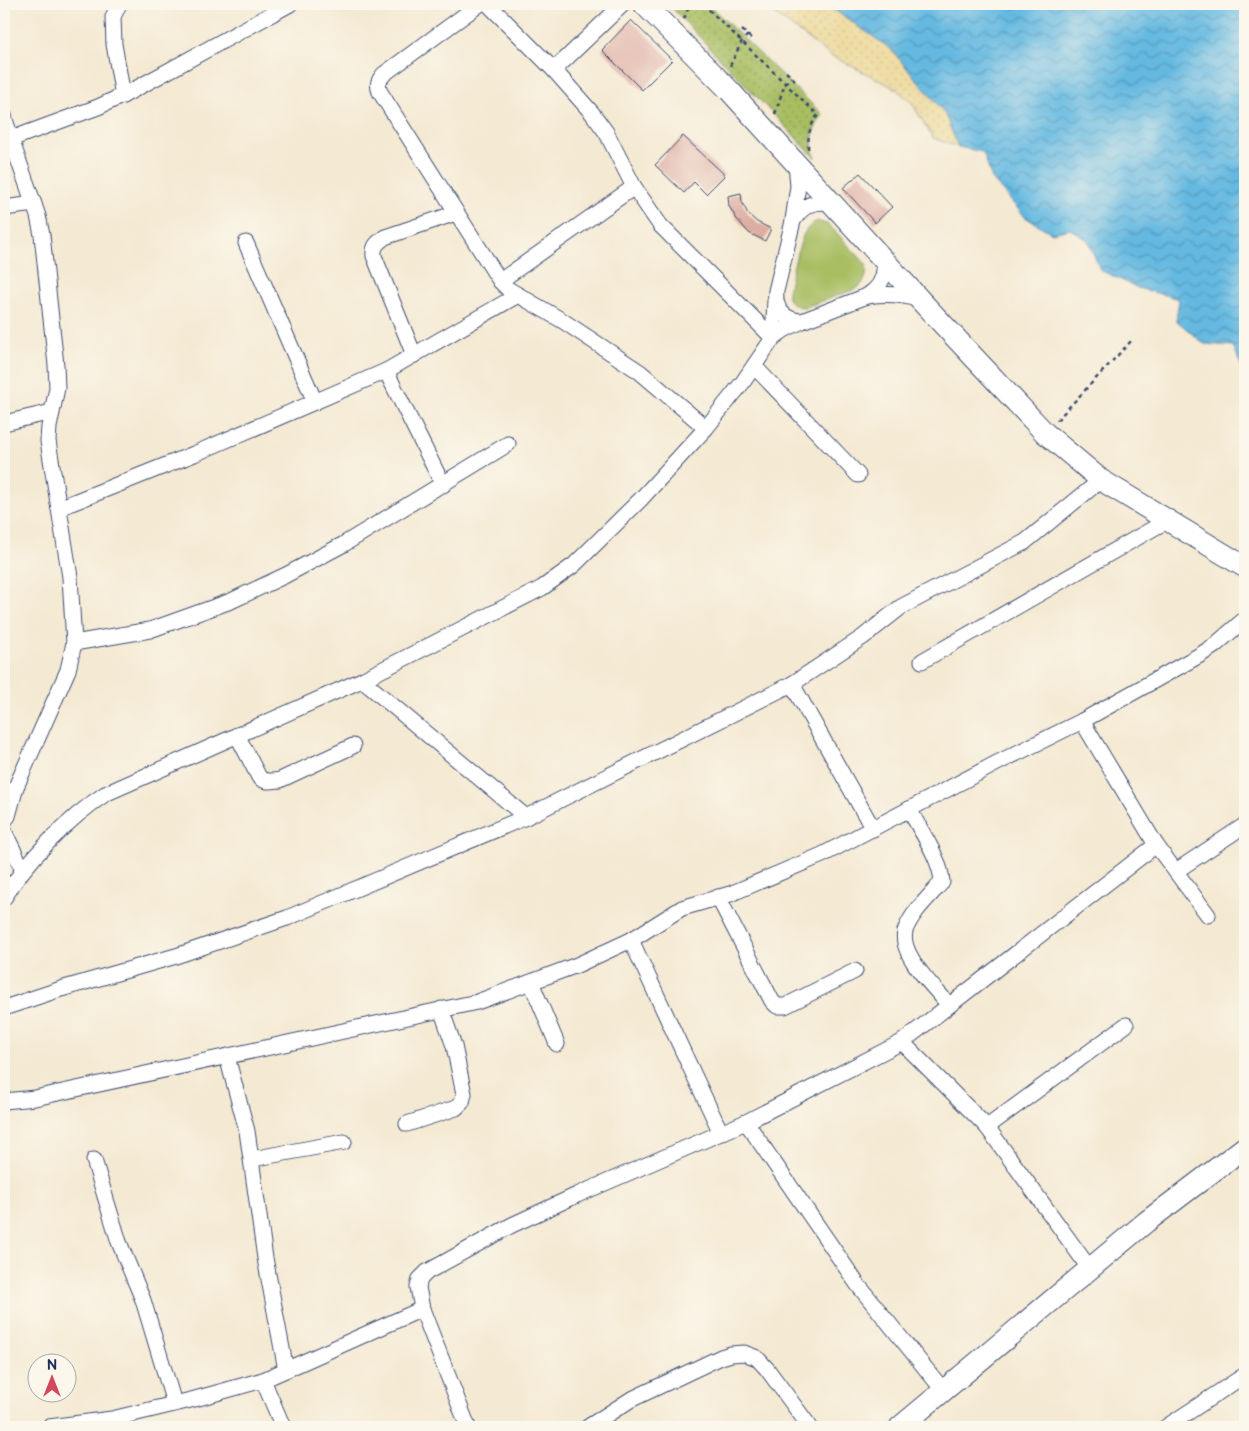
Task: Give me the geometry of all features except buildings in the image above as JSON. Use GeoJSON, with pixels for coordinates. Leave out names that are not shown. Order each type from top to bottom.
{"type":"FeatureCollection","features":[{"type":"Feature","properties":{"kind":"street"},"geometry":{"type":"LineString","coordinates":[[119,4],[113,17],[114,44],[123,96]]}},
{"type":"Feature","properties":{"kind":"street"},"geometry":{"type":"LineString","coordinates":[[10,139],[123,96],[290,4]]}},
{"type":"Feature","properties":{"kind":"street"},"geometry":{"type":"LineString","coordinates":[[480,4],[384,74],[379,79],[380,92],[500,281],[508,289],[564,321],[640,372],[706,428]]}},
{"type":"Feature","properties":{"kind":"street"},"geometry":{"type":"LineString","coordinates":[[488,4],[554,70],[592,113],[606,132],[634,187],[660,225],[773,338]]}},
{"type":"Feature","properties":{"kind":"street"},"geometry":{"type":"LineString","coordinates":[[554,70],[624,4]]}},
{"type":"Feature","properties":{"kind":"street"},"geometry":{"type":"LineString","coordinates":[[644,4],[729,90],[802,157],[834,204],[920,301],[1045,433],[1101,480],[1245,567]]}},
{"type":"Feature","properties":{"kind":"street"},"geometry":{"type":"LineString","coordinates":[[4,116],[10,139],[34,204],[42,235],[57,388],[48,441],[70,577],[74,644],[68,670],[16,788],[8,816],[4,821]]}},
{"type":"Feature","properties":{"kind":"street"},"geometry":{"type":"LineString","coordinates":[[773,338],[775,299],[793,221],[798,172],[802,157]]}},
{"type":"Feature","properties":{"kind":"street"},"geometry":{"type":"LineString","coordinates":[[500,281],[634,187]]}},
{"type":"Feature","properties":{"kind":"street"},"geometry":{"type":"LineString","coordinates":[[793,221],[798,212],[814,202],[834,204]]}},
{"type":"Feature","properties":{"kind":"street"},"geometry":{"type":"LineString","coordinates":[[4,208],[34,204]]}},
{"type":"Feature","properties":{"kind":"street"},"geometry":{"type":"LineString","coordinates":[[414,355],[374,256],[374,248],[377,243],[386,237],[456,213]]}},
{"type":"Feature","properties":{"kind":"street"},"geometry":{"type":"LineString","coordinates":[[246,243],[315,402]]}},
{"type":"Feature","properties":{"kind":"street"},"geometry":{"type":"LineString","coordinates":[[4,898],[23,870],[72,819],[105,794],[362,680],[521,599],[557,578],[616,526],[706,428],[773,338],[802,321],[867,296],[875,291],[881,283],[884,274],[885,264],[882,257]]}},
{"type":"Feature","properties":{"kind":"street"},"geometry":{"type":"LineString","coordinates":[[867,296],[896,294],[920,301]]}},
{"type":"Feature","properties":{"kind":"street"},"geometry":{"type":"LineString","coordinates":[[59,508],[194,454],[386,371],[518,295]]}},
{"type":"Feature","properties":{"kind":"street"},"geometry":{"type":"LineString","coordinates":[[775,299],[777,306],[787,318],[802,321]]}},
{"type":"Feature","properties":{"kind":"street"},"geometry":{"type":"LineString","coordinates":[[754,366],[858,475]]}},
{"type":"Feature","properties":{"kind":"street"},"geometry":{"type":"LineString","coordinates":[[386,371],[443,485]]}},
{"type":"Feature","properties":{"kind":"street"},"geometry":{"type":"LineString","coordinates":[[4,423],[52,412]]}},
{"type":"Feature","properties":{"kind":"street"},"geometry":{"type":"LineString","coordinates":[[74,644],[150,630],[231,601],[286,575],[344,544],[508,444]]}},
{"type":"Feature","properties":{"kind":"street"},"geometry":{"type":"LineString","coordinates":[[4,1008],[61,989],[176,956],[287,918],[526,817],[792,684],[863,637],[901,607],[1025,542],[1101,480]]}},
{"type":"Feature","properties":{"kind":"street"},"geometry":{"type":"LineString","coordinates":[[922,661],[1168,520]]}},
{"type":"Feature","properties":{"kind":"street"},"geometry":{"type":"LineString","coordinates":[[4,1101],[35,1098],[477,1002],[577,965],[630,940],[682,908],[776,876],[873,829],[999,762],[1082,721],[1200,655],[1214,646],[1245,619]]}},
{"type":"Feature","properties":{"kind":"street"},"geometry":{"type":"LineString","coordinates":[[362,680],[526,817]]}},
{"type":"Feature","properties":{"kind":"street"},"geometry":{"type":"LineString","coordinates":[[792,684],[873,829]]}},
{"type":"Feature","properties":{"kind":"street"},"geometry":{"type":"LineString","coordinates":[[1082,721],[1156,845],[1208,915]]}},
{"type":"Feature","properties":{"kind":"street"},"geometry":{"type":"LineString","coordinates":[[237,735],[259,777],[269,782],[280,780],[353,746]]}},
{"type":"Feature","properties":{"kind":"street"},"geometry":{"type":"LineString","coordinates":[[909,810],[936,858],[942,874],[942,882],[912,918],[905,932],[906,948],[915,964],[949,1005]]}},
{"type":"Feature","properties":{"kind":"street"},"geometry":{"type":"LineString","coordinates":[[1176,871],[1245,825]]}},
{"type":"Feature","properties":{"kind":"street"},"geometry":{"type":"LineString","coordinates":[[4,831],[23,870]]}},
{"type":"Feature","properties":{"kind":"street"},"geometry":{"type":"LineString","coordinates":[[465,1426],[419,1297],[418,1287],[420,1279],[427,1272],[512,1225],[569,1198],[746,1122],[902,1042],[1156,845]]}},
{"type":"Feature","properties":{"kind":"street"},"geometry":{"type":"LineString","coordinates":[[718,897],[772,1001],[777,1006],[785,1006],[855,971]]}},
{"type":"Feature","properties":{"kind":"street"},"geometry":{"type":"LineString","coordinates":[[630,940],[721,1133]]}},
{"type":"Feature","properties":{"kind":"street"},"geometry":{"type":"LineString","coordinates":[[531,982],[557,1044]]}},
{"type":"Feature","properties":{"kind":"street"},"geometry":{"type":"LineString","coordinates":[[407,1124],[456,1108],[462,1102],[464,1094],[454,1046],[441,1009]]}},
{"type":"Feature","properties":{"kind":"street"},"geometry":{"type":"LineString","coordinates":[[987,1127],[1126,1025]]}},
{"type":"Feature","properties":{"kind":"street"},"geometry":{"type":"LineString","coordinates":[[902,1042],[987,1127],[1090,1269]]}},
{"type":"Feature","properties":{"kind":"street"},"geometry":{"type":"LineString","coordinates":[[227,1057],[243,1112],[252,1159],[265,1258],[286,1370]]}},
{"type":"Feature","properties":{"kind":"street"},"geometry":{"type":"LineString","coordinates":[[746,1122],[858,1285],[943,1390]]}},
{"type":"Feature","properties":{"kind":"street"},"geometry":{"type":"LineString","coordinates":[[252,1159],[344,1142]]}},
{"type":"Feature","properties":{"kind":"street"},"geometry":{"type":"LineString","coordinates":[[900,1427],[1146,1222],[1245,1147]]}},
{"type":"Feature","properties":{"kind":"street"},"geometry":{"type":"LineString","coordinates":[[94,1160],[119,1242],[143,1300],[174,1403]]}},
{"type":"Feature","properties":{"kind":"street"},"geometry":{"type":"LineString","coordinates":[[49,1427],[113,1423],[174,1403],[195,1400],[263,1380],[422,1309]]}},
{"type":"Feature","properties":{"kind":"street"},"geometry":{"type":"LineString","coordinates":[[588,1427],[630,1400],[721,1357],[744,1353],[757,1358],[767,1369],[810,1427]]}},
{"type":"Feature","properties":{"kind":"street"},"geometry":{"type":"LineString","coordinates":[[1166,1427],[1245,1375]]}},
{"type":"Feature","properties":{"kind":"street"},"geometry":{"type":"LineString","coordinates":[[263,1380],[283,1427]]}},
{"type":"Feature","properties":{"kind":"path"},"geometry":{"type":"LineString","coordinates":[[682,25],[690,4]]}},
{"type":"Feature","properties":{"kind":"path"},"geometry":{"type":"LineString","coordinates":[[703,4],[818,115],[810,131],[802,157]]}},
{"type":"Feature","properties":{"kind":"path"},"geometry":{"type":"LineString","coordinates":[[742,30],[753,40]]}},
{"type":"Feature","properties":{"kind":"path"},"geometry":{"type":"LineString","coordinates":[[727,72],[742,41],[748,35]]}},
{"type":"Feature","properties":{"kind":"path"},"geometry":{"type":"LineString","coordinates":[[786,72],[796,82]]}},
{"type":"Feature","properties":{"kind":"path"},"geometry":{"type":"LineString","coordinates":[[773,122],[785,83],[791,77]]}},
{"type":"Feature","properties":{"kind":"path"},"geometry":{"type":"LineString","coordinates":[[1045,433],[1133,339]]}},
{"type":"Feature","properties":{"kind":"green space"},"geometry":{"type":"Polygon","coordinates":[[[668,4],[708,4],[823,115],[816,125],[813,135],[815,158],[668,4]]]}},
{"type":"Feature","properties":{"kind":"green space"},"geometry":{"type":"Polygon","coordinates":[[[817,221],[829,225],[866,264],[867,272],[864,281],[856,289],[805,307],[800,307],[789,300],[789,286],[805,232],[817,221]]]}},
{"type":"Feature","properties":{"kind":"sand"},"geometry":{"type":"Polygon","coordinates":[[[761,4],[826,4],[891,49],[944,112],[958,147],[933,138],[912,103],[895,88],[830,55],[761,4]]]}},
{"type":"Feature","properties":{"kind":"water"},"geometry":{"type":"Polygon","coordinates":[[[826,4],[1245,4],[1245,370],[1233,346],[1204,344],[1176,320],[1179,299],[1138,288],[1100,270],[1088,240],[1070,229],[1052,233],[1025,217],[992,179],[983,152],[958,147],[944,112],[891,49],[826,4]]]}}]}
